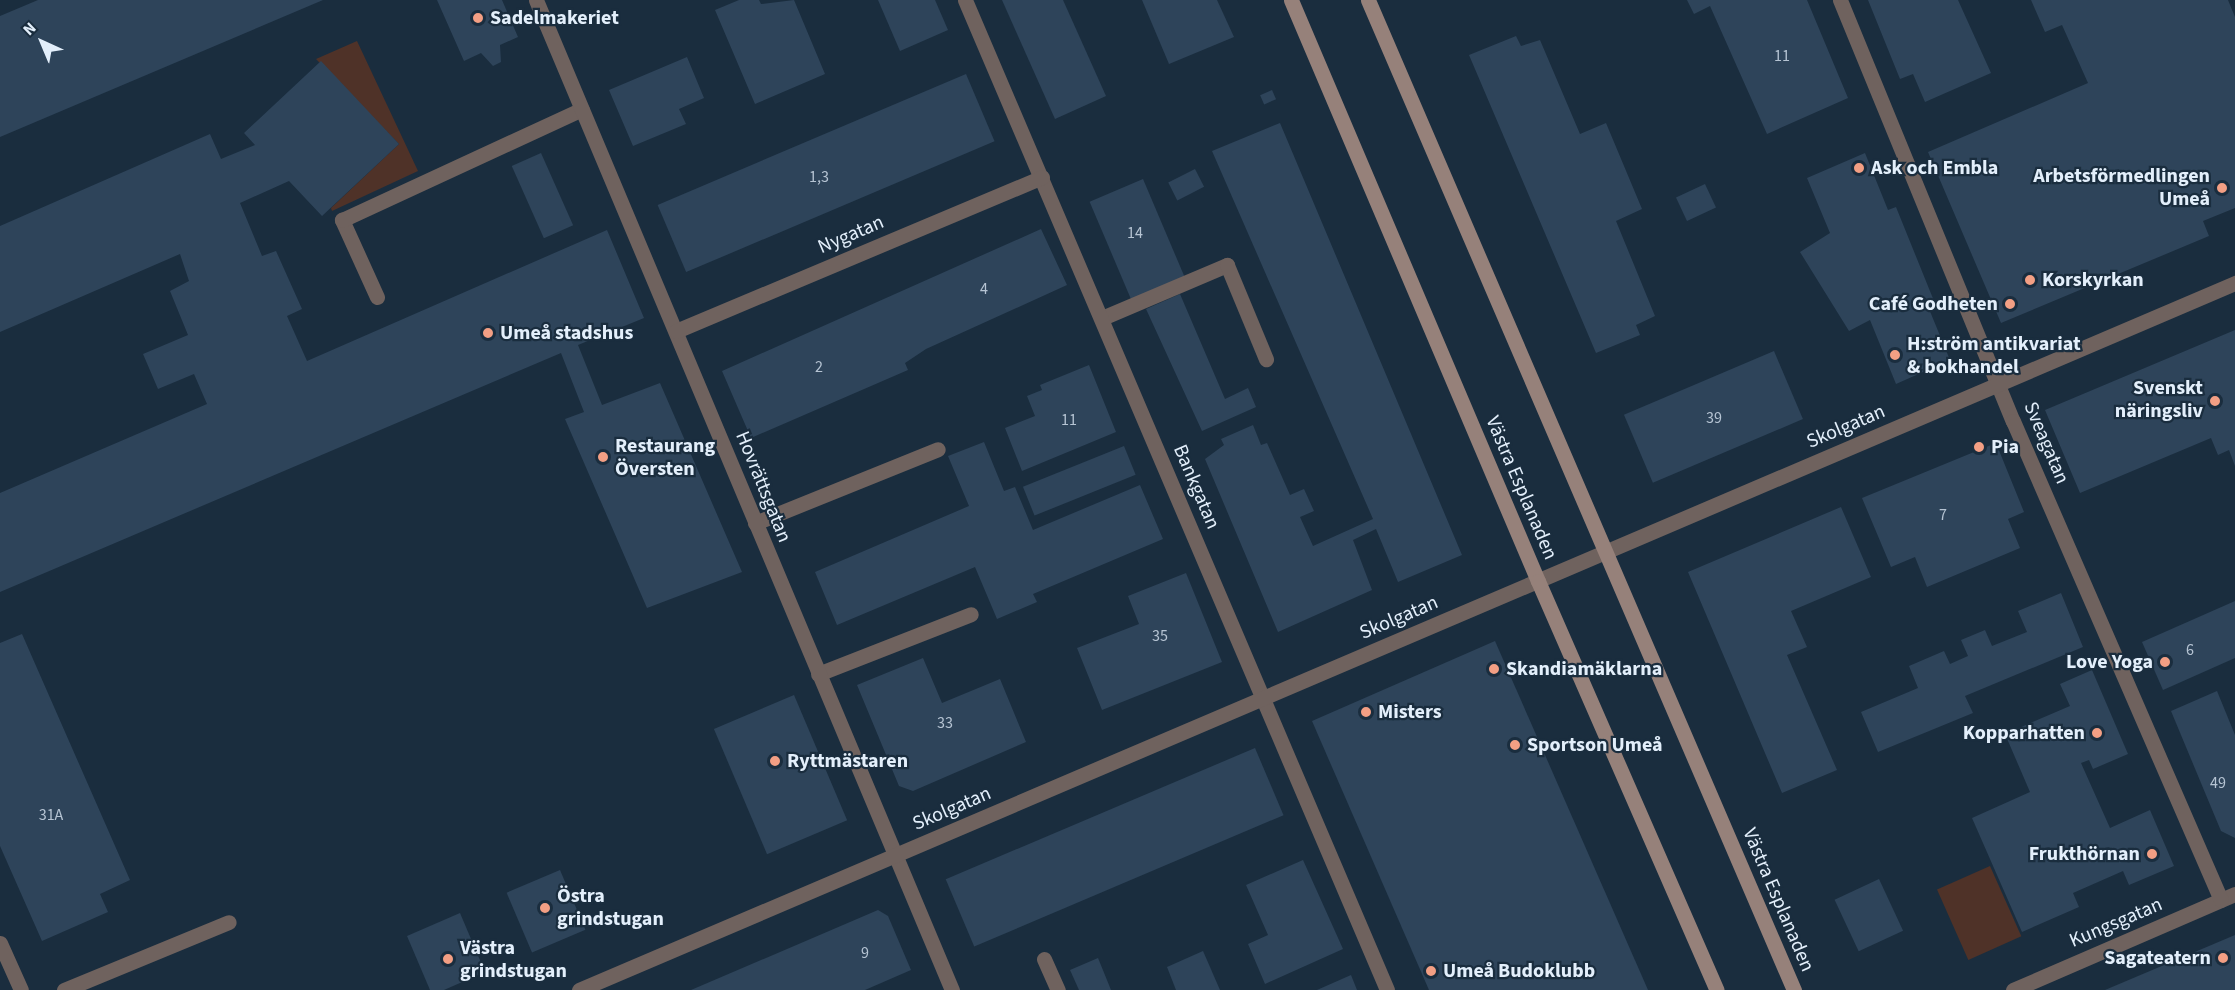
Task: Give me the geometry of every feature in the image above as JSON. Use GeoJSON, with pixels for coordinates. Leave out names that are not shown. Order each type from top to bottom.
{"type":"FeatureCollection","features":[{"type":"Feature","properties":{"kind":"main road","name":"Västra Esplanaden"},"geometry":{"type":"LineString","coordinates":[[1291,0],[1538,581],[1715,987]]}},
{"type":"Feature","properties":{"kind":"main road","name":"Västra Esplanaden"},"geometry":{"type":"LineString","coordinates":[[1368,0],[1794,990]]}},
{"type":"Feature","properties":{"kind":"street","name":"Hovrättsgatan"},"geometry":{"type":"LineString","coordinates":[[536,0],[952,990]]}},
{"type":"Feature","properties":{"kind":"street","name":"Bankgatan"},"geometry":{"type":"LineString","coordinates":[[965,0],[1387,990]]}},
{"type":"Feature","properties":{"kind":"street","name":"Sveagatan"},"geometry":{"type":"LineString","coordinates":[[1840,0],[1998,386],[2228,897]]}},
{"type":"Feature","properties":{"kind":"street"},"geometry":{"type":"LineString","coordinates":[[377,297],[342,220],[582,109]]}},
{"type":"Feature","properties":{"kind":"street","name":"Nygatan"},"geometry":{"type":"LineString","coordinates":[[676,331],[1042,177]]}},
{"type":"Feature","properties":{"kind":"street"},"geometry":{"type":"LineString","coordinates":[[1102,318],[1227,265],[1266,359]]}},
{"type":"Feature","properties":{"kind":"street","name":"Skolgatan"},"geometry":{"type":"LineString","coordinates":[[579,990],[1263,700],[2235,283]]}},
{"type":"Feature","properties":{"kind":"street"},"geometry":{"type":"LineString","coordinates":[[755,523],[938,449]]}},
{"type":"Feature","properties":{"kind":"street"},"geometry":{"type":"LineString","coordinates":[[818,674],[971,614]]}},
{"type":"Feature","properties":{"kind":"street","name":"Kungsgatan"},"geometry":{"type":"LineString","coordinates":[[2013,990],[2228,897]]}},
{"type":"Feature","properties":{"kind":"street"},"geometry":{"type":"LineString","coordinates":[[64,990],[229,922]]}},
{"type":"Feature","properties":{"kind":"street"},"geometry":{"type":"LineString","coordinates":[[0,942],[21,990]]}},
{"type":"Feature","properties":{"kind":"street"},"geometry":{"type":"LineString","coordinates":[[1044,959],[1058,990]]}},
{"type":"Feature","properties":{"kind":"shaded area"},"geometry":{"type":"Polygon","coordinates":[[[357,41],[418,171],[332,211],[331,208],[399,144],[316,59],[357,41]]]}},
{"type":"Feature","properties":{"kind":"shaded area"},"geometry":{"type":"Polygon","coordinates":[[[1990,866],[2021,936],[1968,960],[1937,890],[1990,866]]]}},
{"type":"Feature","properties":{"kind":"building"},"geometry":{"type":"Polygon","coordinates":[[[38,0],[323,0],[0,137],[0,16],[38,0]]]}},
{"type":"Feature","properties":{"kind":"building","name":"Sadelmakeriet"},"geometry":{"type":"Polygon","coordinates":[[[437,0],[502,0],[518,37],[500,45],[501,62],[493,66],[481,53],[464,61],[437,0]]]}},
{"type":"Feature","properties":{"kind":"building"},"geometry":{"type":"Polygon","coordinates":[[[739,0],[759,0],[761,4],[794,0],[825,74],[755,104],[715,10],[739,0]]]}},
{"type":"Feature","properties":{"kind":"building"},"geometry":{"type":"Polygon","coordinates":[[[878,0],[935,0],[948,30],[900,51],[878,0]]]}},
{"type":"Feature","properties":{"kind":"building"},"geometry":{"type":"Polygon","coordinates":[[[1002,0],[1063,0],[1106,96],[1055,119],[1002,0]]]}},
{"type":"Feature","properties":{"kind":"building"},"geometry":{"type":"Polygon","coordinates":[[[1142,0],[1217,0],[1234,37],[1169,64],[1142,0]]]}},
{"type":"Feature","properties":{"kind":"building"},"geometry":{"type":"Polygon","coordinates":[[[1687,0],[1807,0],[1848,98],[1767,134],[1710,6],[1694,14],[1687,0]]]}},
{"type":"Feature","properties":{"kind":"building"},"geometry":{"type":"Polygon","coordinates":[[[1868,0],[1958,0],[1991,73],[1925,102],[1913,74],[1900,79],[1868,0]]]}},
{"type":"Feature","properties":{"kind":"building"},"geometry":{"type":"Polygon","coordinates":[[[2031,0],[2228,0],[2235,17],[2235,208],[2203,221],[2209,236],[2001,323],[1928,152],[2088,83],[2062,25],[2045,32],[2031,0]]]}},
{"type":"Feature","properties":{"kind":"building"},"geometry":{"type":"Polygon","coordinates":[[[1516,36],[1521,46],[1540,40],[1580,134],[1606,123],[1642,209],[1616,221],[1655,316],[1636,325],[1640,335],[1596,353],[1469,55],[1516,36]]]}},
{"type":"Feature","properties":{"kind":"building"},"geometry":{"type":"Polygon","coordinates":[[[687,57],[704,98],[679,109],[686,124],[633,146],[609,90],[687,57]]]}},
{"type":"Feature","properties":{"kind":"building","name":"Umeå stadshus"},"geometry":{"type":"Polygon","coordinates":[[[321,61],[399,144],[322,216],[289,181],[240,203],[262,256],[276,251],[302,309],[287,316],[307,361],[607,230],[644,318],[578,345],[602,405],[660,383],[742,572],[647,608],[565,419],[584,412],[561,353],[0,592],[0,493],[207,404],[194,374],[158,389],[143,354],[188,335],[170,291],[189,281],[180,254],[0,332],[0,226],[210,134],[221,159],[255,145],[244,133],[321,61]]]}},
{"type":"Feature","properties":{"kind":"building"},"geometry":{"type":"Polygon","coordinates":[[[966,74],[995,141],[686,272],[658,205],[966,74]]]}},
{"type":"Feature","properties":{"kind":"building"},"geometry":{"type":"Polygon","coordinates":[[[1272,90],[1276,99],[1264,104],[1260,95],[1272,90]]]}},
{"type":"Feature","properties":{"kind":"building"},"geometry":{"type":"Polygon","coordinates":[[[1280,123],[1462,555],[1398,582],[1376,529],[1353,540],[1372,590],[1278,632],[1205,459],[1224,445],[1221,439],[1253,425],[1261,445],[1267,443],[1290,495],[1304,489],[1314,511],[1300,517],[1313,546],[1373,519],[1212,151],[1280,123]]]}},
{"type":"Feature","properties":{"kind":"building"},"geometry":{"type":"Polygon","coordinates":[[[541,153],[573,225],[544,238],[512,166],[541,153]]]}},
{"type":"Feature","properties":{"kind":"building"},"geometry":{"type":"Polygon","coordinates":[[[1865,153],[1888,210],[1896,207],[1934,301],[1927,304],[1950,360],[1896,384],[1870,320],[1849,331],[1800,252],[1830,233],[1807,178],[1865,153]]]}},
{"type":"Feature","properties":{"kind":"building"},"geometry":{"type":"Polygon","coordinates":[[[1195,169],[1204,187],[1177,200],[1168,183],[1195,169]]]}},
{"type":"Feature","properties":{"kind":"building"},"geometry":{"type":"Polygon","coordinates":[[[1143,179],[1184,277],[1131,299],[1090,202],[1143,179]]]}},
{"type":"Feature","properties":{"kind":"building"},"geometry":{"type":"Polygon","coordinates":[[[1705,184],[1716,208],[1687,221],[1676,198],[1705,184]]]}},
{"type":"Feature","properties":{"kind":"building"},"geometry":{"type":"Polygon","coordinates":[[[1041,229],[1067,285],[926,349],[905,363],[908,370],[751,438],[722,371],[1041,229]]]}},
{"type":"Feature","properties":{"kind":"building"},"geometry":{"type":"Polygon","coordinates":[[[1180,294],[1225,399],[1248,388],[1256,407],[1202,431],[1146,309],[1180,294]]]}},
{"type":"Feature","properties":{"kind":"building"},"geometry":{"type":"Polygon","coordinates":[[[2235,330],[2235,466],[2229,450],[2218,455],[2211,438],[2080,493],[2045,410],[2235,330]]]}},
{"type":"Feature","properties":{"kind":"building"},"geometry":{"type":"Polygon","coordinates":[[[1774,351],[1803,419],[1653,483],[1624,415],[1774,351]]]}},
{"type":"Feature","properties":{"kind":"building"},"geometry":{"type":"Polygon","coordinates":[[[1089,365],[1116,432],[1022,471],[1005,428],[1035,416],[1027,396],[1042,390],[1040,385],[1089,365]]]}},
{"type":"Feature","properties":{"kind":"building"},"geometry":{"type":"Polygon","coordinates":[[[984,442],[1004,491],[1015,487],[1033,530],[1140,485],[1163,539],[1033,594],[1037,602],[997,619],[975,567],[837,625],[815,572],[969,506],[948,456],[984,442]]]}},
{"type":"Feature","properties":{"kind":"building"},"geometry":{"type":"Polygon","coordinates":[[[1996,443],[2024,512],[2008,519],[2020,548],[1927,587],[1915,557],[1891,567],[1862,498],[1996,443]]]}},
{"type":"Feature","properties":{"kind":"building"},"geometry":{"type":"Polygon","coordinates":[[[1124,446],[1136,475],[1035,516],[1023,487],[1124,446]]]}},
{"type":"Feature","properties":{"kind":"building"},"geometry":{"type":"Polygon","coordinates":[[[1841,507],[1871,577],[1791,611],[1807,647],[1787,655],[1837,770],[1782,793],[1688,572],[1841,507]]]}},
{"type":"Feature","properties":{"kind":"building"},"geometry":{"type":"Polygon","coordinates":[[[1186,573],[1222,662],[1102,710],[1077,648],[1139,624],[1128,596],[1186,573]]]}},
{"type":"Feature","properties":{"kind":"building"},"geometry":{"type":"Polygon","coordinates":[[[2061,593],[2083,647],[1965,696],[1973,713],[1878,752],[1861,712],[1918,688],[1909,666],[1944,651],[1950,664],[1968,656],[1961,640],[1985,630],[1992,646],[2027,632],[2018,611],[2061,593]]]}},
{"type":"Feature","properties":{"kind":"building"},"geometry":{"type":"Polygon","coordinates":[[[2235,601],[2235,658],[2163,690],[2142,642],[2235,601]]]}},
{"type":"Feature","properties":{"kind":"building"},"geometry":{"type":"Polygon","coordinates":[[[22,634],[130,880],[100,894],[108,912],[42,941],[0,846],[0,643],[22,634]]]}},
{"type":"Feature","properties":{"kind":"building"},"geometry":{"type":"Polygon","coordinates":[[[1495,641],[1648,990],[1429,990],[1312,721],[1495,641]]]}},
{"type":"Feature","properties":{"kind":"building"},"geometry":{"type":"Polygon","coordinates":[[[923,658],[942,703],[1000,679],[1026,742],[913,791],[899,786],[857,685],[923,658]]]}},
{"type":"Feature","properties":{"kind":"building"},"geometry":{"type":"Polygon","coordinates":[[[2092,670],[2128,754],[2093,769],[2089,760],[2081,763],[2110,828],[2150,810],[2174,866],[2129,885],[2123,871],[2073,893],[2079,907],[2022,932],[1972,818],[2030,792],[2005,734],[2070,706],[2060,684],[2092,670]]]}},
{"type":"Feature","properties":{"kind":"building"},"geometry":{"type":"Polygon","coordinates":[[[2217,691],[2235,735],[2235,838],[2221,831],[2171,711],[2217,691]]]}},
{"type":"Feature","properties":{"kind":"building","name":"Ryttmästaren"},"geometry":{"type":"Polygon","coordinates":[[[794,695],[847,820],[767,854],[714,729],[794,695]]]}},
{"type":"Feature","properties":{"kind":"building"},"geometry":{"type":"Polygon","coordinates":[[[1255,748],[1284,815],[974,946],[946,879],[1255,748]]]}},
{"type":"Feature","properties":{"kind":"building"},"geometry":{"type":"Polygon","coordinates":[[[1303,860],[1343,949],[1265,984],[1248,944],[1268,935],[1246,885],[1303,860]]]}},
{"type":"Feature","properties":{"kind":"building","name":"Östra grindstugan"},"geometry":{"type":"Polygon","coordinates":[[[560,870],[585,930],[532,952],[507,893],[560,870]]]}},
{"type":"Feature","properties":{"kind":"building"},"geometry":{"type":"Polygon","coordinates":[[[1879,879],[1903,931],[1859,951],[1835,900],[1879,879]]]}},
{"type":"Feature","properties":{"kind":"building"},"geometry":{"type":"Polygon","coordinates":[[[878,910],[888,916],[911,970],[865,990],[691,990],[878,910]]]}},
{"type":"Feature","properties":{"kind":"building","name":"Västra grindstugan"},"geometry":{"type":"Polygon","coordinates":[[[460,913],[485,972],[444,990],[430,990],[407,936],[460,913]]]}},
{"type":"Feature","properties":{"kind":"building"},"geometry":{"type":"Polygon","coordinates":[[[2235,935],[2235,990],[2105,990],[2235,935]]]}},
{"type":"Feature","properties":{"kind":"building"},"geometry":{"type":"Polygon","coordinates":[[[1203,951],[1220,990],[1176,990],[1167,967],[1203,951]]]}},
{"type":"Feature","properties":{"kind":"building"},"geometry":{"type":"Polygon","coordinates":[[[1098,958],[1111,990],[1079,990],[1070,970],[1098,958]]]}},
{"type":"Feature","properties":{"kind":"building"},"geometry":{"type":"Polygon","coordinates":[[[1351,975],[1357,990],[1317,990],[1351,975]]]}},
{"type":"Feature","properties":{"kind":"place","name":"Sadelmakeriet"},"geometry":{"type":"Point","coordinates":[478,18]}},
{"type":"Feature","properties":{"kind":"place","name":"Ask och Embla"},"geometry":{"type":"Point","coordinates":[1859,168]}},
{"type":"Feature","properties":{"kind":"place","name":"Arbetsförmedlingen Umeå"},"geometry":{"type":"Point","coordinates":[2222,188]}},
{"type":"Feature","properties":{"kind":"place","name":"Korskyrkan"},"geometry":{"type":"Point","coordinates":[2030,280]}},
{"type":"Feature","properties":{"kind":"place","name":"Café Godheten"},"geometry":{"type":"Point","coordinates":[2010,304]}},
{"type":"Feature","properties":{"kind":"place","name":"Umeå stadshus"},"geometry":{"type":"Point","coordinates":[488,333]}},
{"type":"Feature","properties":{"kind":"place","name":"H:ström antikvariat & bokhandel"},"geometry":{"type":"Point","coordinates":[1895,355]}},
{"type":"Feature","properties":{"kind":"place","name":"Svenskt näringsliv"},"geometry":{"type":"Point","coordinates":[2215,401]}},
{"type":"Feature","properties":{"kind":"place","name":"Pia"},"geometry":{"type":"Point","coordinates":[1979,447]}},
{"type":"Feature","properties":{"kind":"place","name":"Restaurang Översten"},"geometry":{"type":"Point","coordinates":[603,457]}},
{"type":"Feature","properties":{"kind":"place","name":"Love Yoga"},"geometry":{"type":"Point","coordinates":[2165,662]}},
{"type":"Feature","properties":{"kind":"place","name":"Skandiamäklarna"},"geometry":{"type":"Point","coordinates":[1494,669]}},
{"type":"Feature","properties":{"kind":"place","name":"Misters"},"geometry":{"type":"Point","coordinates":[1366,712]}},
{"type":"Feature","properties":{"kind":"place","name":"Kopparhatten"},"geometry":{"type":"Point","coordinates":[2097,733]}},
{"type":"Feature","properties":{"kind":"place","name":"Sportson Umeå"},"geometry":{"type":"Point","coordinates":[1515,745]}},
{"type":"Feature","properties":{"kind":"place","name":"Ryttmästaren"},"geometry":{"type":"Point","coordinates":[775,761]}},
{"type":"Feature","properties":{"kind":"place","name":"Frukthörnan"},"geometry":{"type":"Point","coordinates":[2152,854]}},
{"type":"Feature","properties":{"kind":"place","name":"Östra grindstugan"},"geometry":{"type":"Point","coordinates":[545,908]}},
{"type":"Feature","properties":{"kind":"place","name":"Sagateatern"},"geometry":{"type":"Point","coordinates":[2223,958]}},
{"type":"Feature","properties":{"kind":"place","name":"Västra grindstugan"},"geometry":{"type":"Point","coordinates":[448,959]}},
{"type":"Feature","properties":{"kind":"place","name":"Umeå Budoklubb"},"geometry":{"type":"Point","coordinates":[1431,971]}}]}
